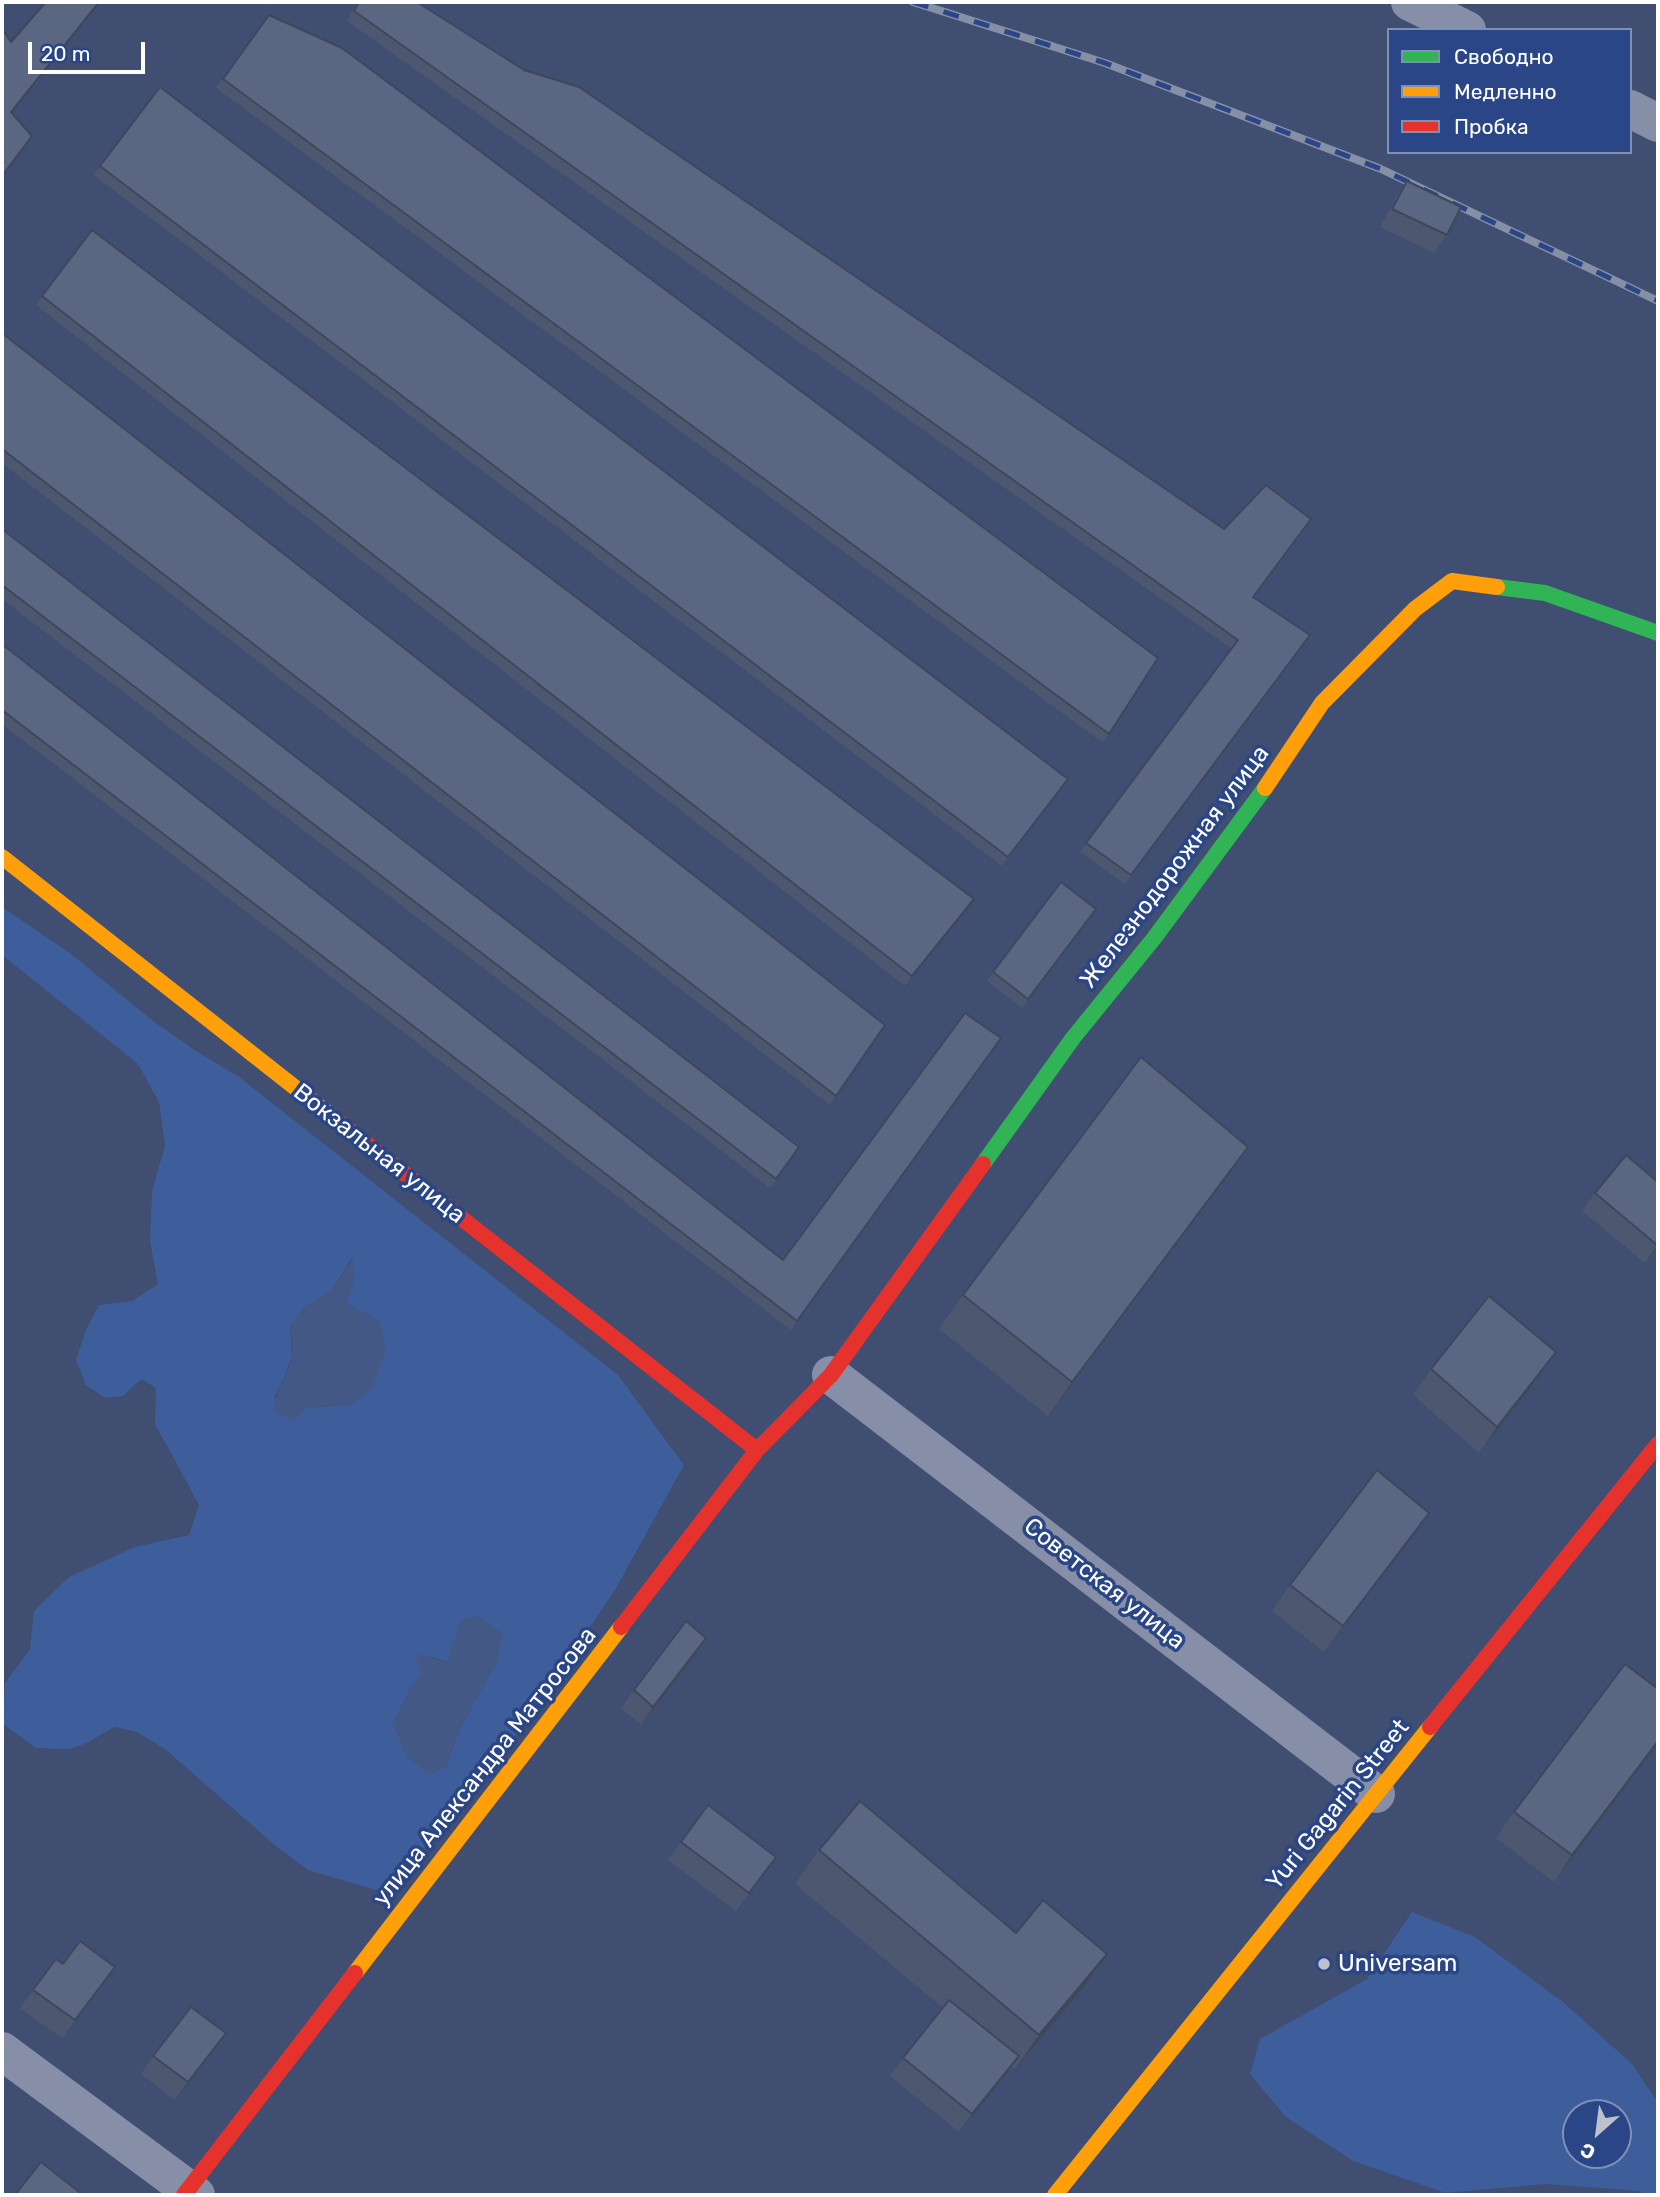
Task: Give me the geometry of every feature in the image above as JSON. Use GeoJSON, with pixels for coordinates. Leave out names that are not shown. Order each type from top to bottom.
{"type":"FeatureCollection","features":[{"type":"Feature","properties":{"kind":"street"},"geometry":{"type":"LineString","coordinates":[[1409,2],[1463,28]]}},
{"type":"Feature","properties":{"kind":"street"},"geometry":{"type":"LineString","coordinates":[[1632,110],[1658,122]]}},
{"type":"Feature","properties":{"kind":"street","name":"Железнодорожная улица"},"geometry":{"type":"LineString","coordinates":[[831,1375],[1073,1038],[1155,937],[1258,798],[1322,703],[1415,609],[1452,581],[1545,593],[1658,633]]}},
{"type":"Feature","properties":{"kind":"street","name":"Вокзальная улица"},"geometry":{"type":"LineString","coordinates":[[2,857],[757,1450]]}},
{"type":"Feature","properties":{"kind":"street","name":"улица Александра Матросова"},"geometry":{"type":"LineString","coordinates":[[190,2193],[757,1450],[831,1375]]}},
{"type":"Feature","properties":{"kind":"street","name":"Советская улица"},"geometry":{"type":"LineString","coordinates":[[831,1375],[1376,1794]]}},
{"type":"Feature","properties":{"kind":"street","name":"Yuri Gagarin Street"},"geometry":{"type":"LineString","coordinates":[[1055,2195],[1658,1444]]}},
{"type":"Feature","properties":{"kind":"street"},"geometry":{"type":"LineString","coordinates":[[2,2051],[190,2193]]}},
{"type":"Feature","properties":{"kind":"shaded area"},"geometry":{"type":"Polygon","coordinates":[[[2,907],[70,953],[153,1021],[239,1077],[618,1375],[684,1465],[615,1590],[522,1727],[393,1886],[376,1890],[308,1870],[277,1847],[165,1749],[137,1732],[114,1727],[87,1743],[69,1749],[36,1748],[3,1724],[5,1683],[30,1649],[34,1611],[69,1577],[135,1547],[189,1535],[199,1505],[155,1424],[156,1388],[141,1379],[123,1396],[105,1398],[86,1385],[76,1360],[86,1330],[99,1305],[132,1301],[158,1284],[150,1241],[152,1191],[165,1146],[159,1102],[138,1064],[2,955],[2,907]],[[352,1258],[331,1291],[304,1308],[290,1326],[292,1355],[274,1398],[307,1408],[351,1405],[379,1320],[346,1304],[354,1279],[352,1258]],[[453,1645],[449,1662],[432,1657],[405,1698],[445,1768],[462,1724],[496,1664],[453,1645]]]}},
{"type":"Feature","properties":{"kind":"shaded area"},"geometry":{"type":"Polygon","coordinates":[[[353,1258],[354,1279],[346,1304],[379,1320],[386,1348],[372,1388],[351,1405],[307,1408],[295,1420],[274,1411],[276,1396],[292,1355],[290,1326],[304,1308],[331,1291],[353,1258]]]}},
{"type":"Feature","properties":{"kind":"shaded area"},"geometry":{"type":"Polygon","coordinates":[[[478,1616],[503,1633],[496,1664],[462,1724],[445,1768],[429,1775],[407,1756],[392,1724],[422,1672],[415,1654],[448,1662],[461,1620],[478,1616]]]}},
{"type":"Feature","properties":{"kind":"shaded area"},"geometry":{"type":"Polygon","coordinates":[[[1412,1912],[1475,1937],[1563,2002],[1632,2064],[1658,2103],[1658,2195],[1644,2195],[1640,2191],[1545,2184],[1446,2193],[1353,2161],[1286,2117],[1250,2074],[1260,2039],[1367,1979],[1412,1912]]]}},
{"type":"Feature","properties":{"kind":"building"},"geometry":{"type":"Polygon","coordinates":[[[46,2],[99,2],[11,112],[32,136],[2,176],[2,29],[11,42],[46,2]]]}},
{"type":"Feature","properties":{"kind":"building"},"geometry":{"type":"Polygon","coordinates":[[[359,2],[417,2],[524,70],[579,87],[1224,529],[1266,485],[1311,519],[1253,597],[1310,635],[1131,875],[1086,843],[1238,640],[354,11],[359,2]]]}},
{"type":"Feature","properties":{"kind":"building"},"geometry":{"type":"Polygon","coordinates":[[[269,15],[342,48],[1158,658],[1109,734],[223,79],[269,15]]]}},
{"type":"Feature","properties":{"kind":"building"},"geometry":{"type":"Polygon","coordinates":[[[160,87],[1068,779],[1008,857],[100,166],[160,87]]]}},
{"type":"Feature","properties":{"kind":"building"},"geometry":{"type":"Polygon","coordinates":[[[1407,181],[1461,207],[1447,235],[1392,209],[1407,181]]]}},
{"type":"Feature","properties":{"kind":"building"},"geometry":{"type":"Polygon","coordinates":[[[92,230],[974,899],[912,976],[42,296],[92,230]]]}},
{"type":"Feature","properties":{"kind":"building"},"geometry":{"type":"Polygon","coordinates":[[[2,333],[885,1025],[836,1096],[2,449],[2,333]]]}},
{"type":"Feature","properties":{"kind":"building"},"geometry":{"type":"Polygon","coordinates":[[[2,529],[799,1147],[776,1179],[2,585],[2,529]]]}},
{"type":"Feature","properties":{"kind":"building"},"geometry":{"type":"Polygon","coordinates":[[[2,644],[783,1260],[965,1013],[1001,1038],[797,1321],[2,710],[2,644]]]}},
{"type":"Feature","properties":{"kind":"building"},"geometry":{"type":"Polygon","coordinates":[[[1061,882],[1096,909],[1028,999],[993,972],[1061,882]]]}},
{"type":"Feature","properties":{"kind":"building"},"geometry":{"type":"Polygon","coordinates":[[[1141,1057],[1248,1147],[1072,1382],[963,1295],[1141,1057]]]}},
{"type":"Feature","properties":{"kind":"building"},"geometry":{"type":"Polygon","coordinates":[[[1626,1155],[1658,1182],[1657,1245],[1595,1193],[1626,1155]]]}},
{"type":"Feature","properties":{"kind":"building"},"geometry":{"type":"Polygon","coordinates":[[[1489,1296],[1556,1352],[1497,1427],[1431,1369],[1489,1296]]]}},
{"type":"Feature","properties":{"kind":"building"},"geometry":{"type":"Polygon","coordinates":[[[1377,1470],[1429,1513],[1343,1626],[1290,1585],[1377,1470]]]}},
{"type":"Feature","properties":{"kind":"building"},"geometry":{"type":"Polygon","coordinates":[[[686,1621],[706,1638],[653,1707],[634,1690],[686,1621]]]}},
{"type":"Feature","properties":{"kind":"building"},"geometry":{"type":"Polygon","coordinates":[[[1625,1664],[1658,1689],[1658,1741],[1572,1855],[1514,1812],[1625,1664]]]}},
{"type":"Feature","properties":{"kind":"building"},"geometry":{"type":"Polygon","coordinates":[[[860,1801],[1016,1933],[1043,1900],[1107,1954],[1039,2035],[819,1850],[860,1801]]]}},
{"type":"Feature","properties":{"kind":"building"},"geometry":{"type":"Polygon","coordinates":[[[708,1805],[776,1857],[749,1893],[681,1842],[708,1805]]]}},
{"type":"Feature","properties":{"kind":"building"},"geometry":{"type":"Polygon","coordinates":[[[80,1941],[115,1967],[75,2020],[33,1990],[56,1959],[63,1964],[80,1941]]]}},
{"type":"Feature","properties":{"kind":"building"},"geometry":{"type":"Polygon","coordinates":[[[949,2000],[1019,2056],[972,2114],[903,2058],[949,2000]]]}},
{"type":"Feature","properties":{"kind":"building"},"geometry":{"type":"Polygon","coordinates":[[[191,2007],[226,2033],[188,2082],[153,2056],[191,2007]]]}},
{"type":"Feature","properties":{"kind":"building"},"geometry":{"type":"Polygon","coordinates":[[[41,2162],[83,2195],[15,2195],[41,2162]]]}},
{"type":"Feature","properties":{"kind":"railway"},"geometry":{"type":"LineString","coordinates":[[913,2],[1105,63],[1381,169],[1658,301]]}},
{"type":"Feature","properties":{"kind":"traffic: fast"},"geometry":{"type":"LineString","coordinates":[[1497,587],[1545,593],[1658,633]]}},
{"type":"Feature","properties":{"kind":"traffic: fast"},"geometry":{"type":"LineString","coordinates":[[983,1164],[1073,1038],[1155,937],[1265,788]]}},
{"type":"Feature","properties":{"kind":"traffic: slow"},"geometry":{"type":"LineString","coordinates":[[1265,788],[1322,703],[1415,609],[1452,581],[1497,587]]}},
{"type":"Feature","properties":{"kind":"traffic: slow"},"geometry":{"type":"LineString","coordinates":[[2,857],[335,1119]]}},
{"type":"Feature","properties":{"kind":"traffic: slow"},"geometry":{"type":"LineString","coordinates":[[355,1973],[621,1627]]}},
{"type":"Feature","properties":{"kind":"traffic: slow"},"geometry":{"type":"LineString","coordinates":[[1055,2195],[1430,1727]]}},
{"type":"Feature","properties":{"kind":"traffic: jam"},"geometry":{"type":"LineString","coordinates":[[335,1119],[757,1450]]}},
{"type":"Feature","properties":{"kind":"traffic: jam"},"geometry":{"type":"LineString","coordinates":[[621,1627],[757,1450],[831,1375],[983,1164]]}},
{"type":"Feature","properties":{"kind":"traffic: jam"},"geometry":{"type":"LineString","coordinates":[[1430,1727],[1658,1444]]}},
{"type":"Feature","properties":{"kind":"traffic: jam"},"geometry":{"type":"LineString","coordinates":[[184,2195],[355,1973]]}},
{"type":"Feature","properties":{"kind":"place","name":"Universam"},"geometry":{"type":"Point","coordinates":[1324,1964]}}]}
